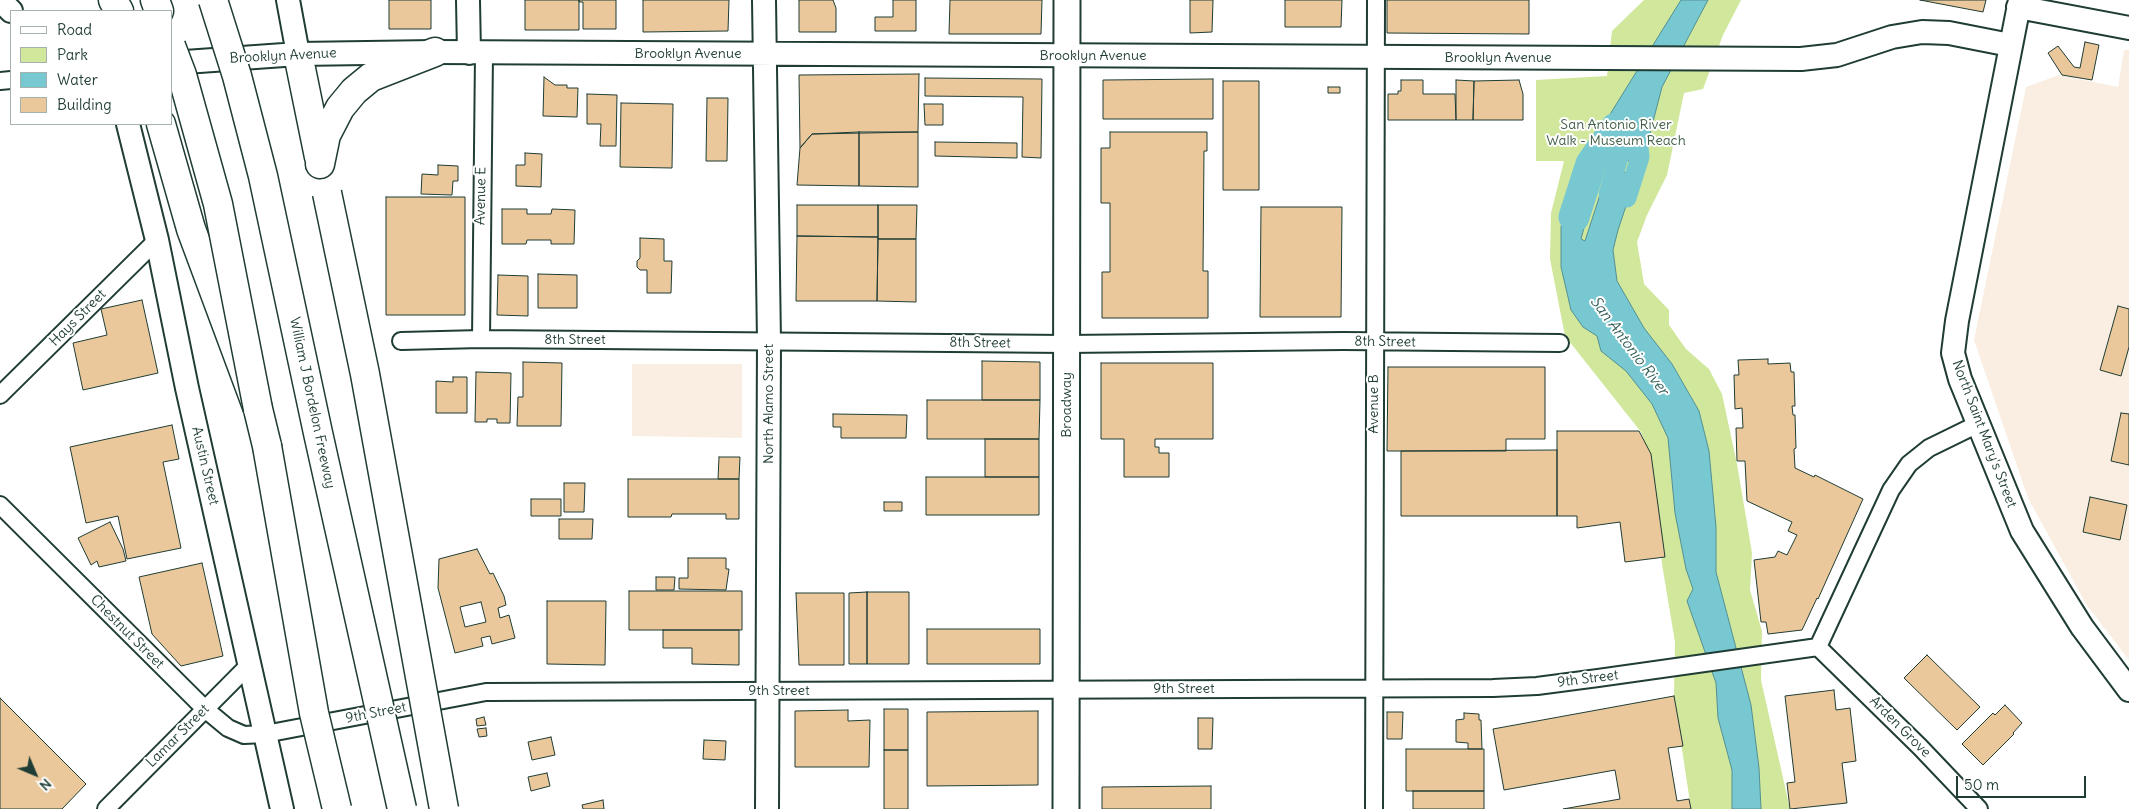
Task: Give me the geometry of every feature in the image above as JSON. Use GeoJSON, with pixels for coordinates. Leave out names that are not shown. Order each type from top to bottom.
{"type":"FeatureCollection","features":[{"type":"Feature","properties":{"kind":"highway","name":"William J Bordelon Freeway"},"geometry":{"type":"LineString","coordinates":[[213,0],[237,76],[263,176],[320,443],[402,809]]}},
{"type":"Feature","properties":{"kind":"highway"},"geometry":{"type":"LineString","coordinates":[[172,49],[182,75],[218,204],[266,446],[314,713],[337,809]]}},
{"type":"Feature","properties":{"kind":"highway"},"geometry":{"type":"LineString","coordinates":[[320,164],[326,135],[340,108],[354,91],[371,78],[435,52]]}},
{"type":"Feature","properties":{"kind":"highway"},"geometry":{"type":"LineString","coordinates":[[298,54],[365,374],[444,809]]}},
{"type":"Feature","properties":{"kind":"highway"},"geometry":{"type":"LineString","coordinates":[[160,125],[191,230],[258,409]]}},
{"type":"Feature","properties":{"kind":"main road","name":"Broadway"},"geometry":{"type":"LineString","coordinates":[[1066,809],[1067,0]]}},
{"type":"Feature","properties":{"kind":"street"},"geometry":{"type":"LineString","coordinates":[[0,0],[11,10]]}},
{"type":"Feature","properties":{"kind":"street"},"geometry":{"type":"LineString","coordinates":[[288,0],[298,54]]}},
{"type":"Feature","properties":{"kind":"street","name":"Avenue E"},"geometry":{"type":"LineString","coordinates":[[468,0],[477,53],[481,339]]}},
{"type":"Feature","properties":{"kind":"street","name":"North Alamo Street"},"geometry":{"type":"LineString","coordinates":[[764,0],[769,341],[767,809]]}},
{"type":"Feature","properties":{"kind":"street","name":"Avenue B"},"geometry":{"type":"LineString","coordinates":[[1374,809],[1376,0]]}},
{"type":"Feature","properties":{"kind":"street"},"geometry":{"type":"LineString","coordinates":[[2019,4],[2129,28]]}},
{"type":"Feature","properties":{"kind":"street","name":"North Saint Mary's Street"},"geometry":{"type":"LineString","coordinates":[[2019,4],[1956,320],[1953,353],[1960,379],[2022,532],[2082,627],[2129,690]]}},
{"type":"Feature","properties":{"kind":"street","name":"Brooklyn Avenue"},"geometry":{"type":"LineString","coordinates":[[172,63],[298,54],[435,52],[764,55],[1819,58],[1846,53],[1892,37],[1922,32],[1949,33],[2010,45]]}},
{"type":"Feature","properties":{"kind":"street","name":"Austin Street"},"geometry":{"type":"LineString","coordinates":[[128,125],[157,240],[187,388],[282,809]]}},
{"type":"Feature","properties":{"kind":"street","name":"Hays Street"},"geometry":{"type":"LineString","coordinates":[[0,395],[157,240]]}},
{"type":"Feature","properties":{"kind":"street","name":"8th Street"},"geometry":{"type":"LineString","coordinates":[[401,341],[481,339],[1067,344],[1222,341],[1560,343]]}},
{"type":"Feature","properties":{"kind":"street"},"geometry":{"type":"LineString","coordinates":[[1818,647],[1891,490],[1909,464],[1929,448],[1978,424]]}},
{"type":"Feature","properties":{"kind":"street","name":"Chestnut Street"},"geometry":{"type":"LineString","coordinates":[[0,505],[205,709],[228,728],[244,735],[265,734]]}},
{"type":"Feature","properties":{"kind":"street","name":"9th Street"},"geometry":{"type":"LineString","coordinates":[[265,734],[486,692],[1493,688],[1537,686],[1760,657],[1818,647]]}},
{"type":"Feature","properties":{"kind":"street","name":"Arden Grove"},"geometry":{"type":"LineString","coordinates":[[1818,647],[1979,809]]}},
{"type":"Feature","properties":{"kind":"street","name":"Lamar Street"},"geometry":{"type":"LineString","coordinates":[[106,809],[250,664]]}},
{"type":"Feature","properties":{"kind":"shaded area"},"geometry":{"type":"Polygon","coordinates":[[[2124,50],[2129,50],[2129,660],[2086,604],[2028,498],[1974,340],[2026,87],[2059,75],[2118,87],[2124,50]]]}},
{"type":"Feature","properties":{"kind":"shaded area"},"geometry":{"type":"Polygon","coordinates":[[[632,364],[742,364],[742,438],[632,436],[632,364]]]}},
{"type":"Feature","properties":{"kind":"green space","name":"San Antonio River Walk - Museum Reach"},"geometry":{"type":"Polygon","coordinates":[[[1644,0],[1741,0],[1723,35],[1703,89],[1684,93],[1667,175],[1647,215],[1637,242],[1644,284],[1669,310],[1669,325],[1686,349],[1709,369],[1722,394],[1737,464],[1752,553],[1750,590],[1762,631],[1761,680],[1790,809],[1691,809],[1674,696],[1675,642],[1662,564],[1651,459],[1641,432],[1565,336],[1550,259],[1551,213],[1564,161],[1536,161],[1536,80],[1607,76],[1612,31],[1644,0]]]}},
{"type":"Feature","properties":{"kind":"water"},"geometry":{"type":"Polygon","coordinates":[[[1681,0],[1708,0],[1662,87],[1642,164],[1608,156],[1602,166],[1581,161],[1681,0]]]}},
{"type":"Feature","properties":{"kind":"water"},"geometry":{"type":"Polygon","coordinates":[[[1609,167],[1636,176],[1613,250],[1617,281],[1644,328],[1672,364],[1699,411],[1709,451],[1716,527],[1716,572],[1751,705],[1759,768],[1761,809],[1732,809],[1732,770],[1718,718],[1716,683],[1687,601],[1693,589],[1686,569],[1675,513],[1668,438],[1652,404],[1626,371],[1601,351],[1597,336],[1583,327],[1571,310],[1561,267],[1561,227],[1569,197],[1580,174],[1597,180],[1581,239],[1585,241],[1609,167]]]}},
{"type":"Feature","properties":{"kind":"building"},"geometry":{"type":"Polygon","coordinates":[[[389,0],[431,0],[431,29],[389,29],[389,0]]]}},
{"type":"Feature","properties":{"kind":"building"},"geometry":{"type":"Polygon","coordinates":[[[525,0],[579,0],[579,30],[525,30],[525,0]]]}},
{"type":"Feature","properties":{"kind":"building"},"geometry":{"type":"Polygon","coordinates":[[[579,0],[616,0],[616,29],[583,29],[583,2],[579,2],[579,0]]]}},
{"type":"Feature","properties":{"kind":"building"},"geometry":{"type":"Polygon","coordinates":[[[643,0],[729,0],[728,31],[643,32],[643,0]]]}},
{"type":"Feature","properties":{"kind":"building"},"geometry":{"type":"Polygon","coordinates":[[[799,0],[833,0],[836,8],[836,32],[799,32],[799,0]]]}},
{"type":"Feature","properties":{"kind":"building"},"geometry":{"type":"Polygon","coordinates":[[[893,0],[916,0],[916,31],[875,31],[875,17],[893,17],[893,0]]]}},
{"type":"Feature","properties":{"kind":"building"},"geometry":{"type":"Polygon","coordinates":[[[950,0],[1042,0],[1041,34],[949,34],[950,0]]]}},
{"type":"Feature","properties":{"kind":"building"},"geometry":{"type":"Polygon","coordinates":[[[1190,0],[1213,0],[1212,32],[1190,33],[1190,0]]]}},
{"type":"Feature","properties":{"kind":"building"},"geometry":{"type":"Polygon","coordinates":[[[1285,0],[1342,0],[1341,27],[1285,27],[1285,0]]]}},
{"type":"Feature","properties":{"kind":"building"},"geometry":{"type":"Polygon","coordinates":[[[1387,0],[1529,0],[1529,34],[1387,33],[1387,0]]]}},
{"type":"Feature","properties":{"kind":"building"},"geometry":{"type":"Polygon","coordinates":[[[1920,0],[1986,0],[1983,12],[1920,0]]]}},
{"type":"Feature","properties":{"kind":"building"},"geometry":{"type":"Polygon","coordinates":[[[2085,42],[2099,45],[2092,80],[2062,75],[2048,53],[2058,46],[2074,67],[2080,68],[2085,42]]]}},
{"type":"Feature","properties":{"kind":"building"},"geometry":{"type":"Polygon","coordinates":[[[919,74],[918,132],[812,134],[800,148],[799,75],[919,74]]]}},
{"type":"Feature","properties":{"kind":"building"},"geometry":{"type":"Polygon","coordinates":[[[544,77],[555,85],[567,85],[567,88],[578,88],[577,117],[543,116],[544,77]]]}},
{"type":"Feature","properties":{"kind":"building"},"geometry":{"type":"Polygon","coordinates":[[[925,78],[1042,79],[1041,158],[1022,157],[1023,97],[925,96],[925,78]]]}},
{"type":"Feature","properties":{"kind":"building"},"geometry":{"type":"Polygon","coordinates":[[[1213,79],[1213,119],[1103,119],[1103,80],[1213,79]]]}},
{"type":"Feature","properties":{"kind":"building"},"geometry":{"type":"Polygon","coordinates":[[[1401,80],[1423,80],[1423,94],[1455,94],[1456,120],[1388,120],[1388,94],[1398,94],[1398,91],[1401,91],[1401,80]]]}},
{"type":"Feature","properties":{"kind":"building"},"geometry":{"type":"Polygon","coordinates":[[[1456,80],[1474,81],[1473,120],[1456,120],[1456,80]]]}},
{"type":"Feature","properties":{"kind":"building"},"geometry":{"type":"Polygon","coordinates":[[[1519,80],[1523,94],[1523,120],[1473,120],[1474,81],[1519,80]]]}},
{"type":"Feature","properties":{"kind":"building"},"geometry":{"type":"Polygon","coordinates":[[[1223,81],[1259,81],[1259,190],[1223,190],[1223,81]]]}},
{"type":"Feature","properties":{"kind":"building"},"geometry":{"type":"Polygon","coordinates":[[[1328,87],[1340,87],[1340,93],[1328,93],[1328,87]]]}},
{"type":"Feature","properties":{"kind":"building"},"geometry":{"type":"Polygon","coordinates":[[[587,94],[617,95],[616,146],[600,146],[601,124],[587,124],[587,94]]]}},
{"type":"Feature","properties":{"kind":"building"},"geometry":{"type":"Polygon","coordinates":[[[707,98],[728,98],[727,161],[706,161],[707,98]]]}},
{"type":"Feature","properties":{"kind":"building"},"geometry":{"type":"Polygon","coordinates":[[[621,103],[673,104],[672,168],[620,167],[621,103]]]}},
{"type":"Feature","properties":{"kind":"building"},"geometry":{"type":"Polygon","coordinates":[[[924,104],[943,104],[943,125],[925,125],[924,104]]]}},
{"type":"Feature","properties":{"kind":"building"},"geometry":{"type":"Polygon","coordinates":[[[859,132],[859,186],[797,185],[800,148],[812,134],[859,132]]]}},
{"type":"Feature","properties":{"kind":"building"},"geometry":{"type":"Polygon","coordinates":[[[859,132],[918,132],[918,187],[859,186],[859,132]]]}},
{"type":"Feature","properties":{"kind":"building"},"geometry":{"type":"Polygon","coordinates":[[[1110,132],[1207,132],[1207,151],[1204,151],[1203,271],[1208,271],[1208,318],[1102,318],[1102,272],[1110,272],[1110,203],[1101,203],[1101,148],[1110,148],[1110,132]]]}},
{"type":"Feature","properties":{"kind":"building"},"geometry":{"type":"Polygon","coordinates":[[[935,142],[1017,143],[1017,158],[935,156],[935,142]]]}},
{"type":"Feature","properties":{"kind":"building"},"geometry":{"type":"Polygon","coordinates":[[[525,153],[542,154],[541,187],[516,186],[516,165],[525,165],[525,153]]]}},
{"type":"Feature","properties":{"kind":"building"},"geometry":{"type":"Polygon","coordinates":[[[438,165],[458,166],[458,181],[453,181],[452,195],[421,194],[422,174],[438,175],[438,165]]]}},
{"type":"Feature","properties":{"kind":"building"},"geometry":{"type":"Polygon","coordinates":[[[386,197],[465,197],[465,315],[386,315],[386,197]]]}},
{"type":"Feature","properties":{"kind":"building"},"geometry":{"type":"Polygon","coordinates":[[[797,205],[878,205],[878,237],[797,236],[797,205]]]}},
{"type":"Feature","properties":{"kind":"building"},"geometry":{"type":"Polygon","coordinates":[[[878,205],[917,205],[916,239],[878,239],[878,205]]]}},
{"type":"Feature","properties":{"kind":"building"},"geometry":{"type":"Polygon","coordinates":[[[1261,207],[1342,207],[1341,317],[1260,317],[1261,207]]]}},
{"type":"Feature","properties":{"kind":"building"},"geometry":{"type":"Polygon","coordinates":[[[502,209],[527,209],[527,214],[551,214],[552,209],[575,210],[574,244],[551,244],[551,240],[527,240],[526,244],[502,244],[502,209]]]}},
{"type":"Feature","properties":{"kind":"building"},"geometry":{"type":"Polygon","coordinates":[[[797,236],[878,237],[877,301],[796,301],[797,236]]]}},
{"type":"Feature","properties":{"kind":"building"},"geometry":{"type":"Polygon","coordinates":[[[640,238],[664,239],[664,261],[672,261],[671,293],[647,293],[647,270],[640,270],[637,267],[637,261],[640,258],[640,238]]]}},
{"type":"Feature","properties":{"kind":"building"},"geometry":{"type":"Polygon","coordinates":[[[878,239],[916,239],[916,302],[877,301],[878,239]]]}},
{"type":"Feature","properties":{"kind":"building"},"geometry":{"type":"Polygon","coordinates":[[[538,274],[577,275],[577,308],[538,308],[538,274]]]}},
{"type":"Feature","properties":{"kind":"building"},"geometry":{"type":"Polygon","coordinates":[[[498,275],[528,276],[528,316],[497,315],[498,275]]]}},
{"type":"Feature","properties":{"kind":"building"},"geometry":{"type":"Polygon","coordinates":[[[142,300],[158,373],[83,390],[73,343],[107,335],[101,309],[142,300]]]}},
{"type":"Feature","properties":{"kind":"building"},"geometry":{"type":"Polygon","coordinates":[[[2118,306],[2129,309],[2129,347],[2121,376],[2100,370],[2118,306]]]}},
{"type":"Feature","properties":{"kind":"building"},"geometry":{"type":"Polygon","coordinates":[[[1768,359],[1768,364],[1790,363],[1791,372],[1794,372],[1795,406],[1792,406],[1793,415],[1795,415],[1795,468],[1814,477],[1815,475],[1863,499],[1802,630],[1768,634],[1766,622],[1761,622],[1754,560],[1775,557],[1778,551],[1787,555],[1797,535],[1788,531],[1792,522],[1747,501],[1745,461],[1737,461],[1736,428],[1743,428],[1742,408],[1735,409],[1734,375],[1739,375],[1738,360],[1768,359]]]}},
{"type":"Feature","properties":{"kind":"building"},"geometry":{"type":"Polygon","coordinates":[[[982,361],[1040,362],[1040,400],[982,400],[982,361]]]}},
{"type":"Feature","properties":{"kind":"building"},"geometry":{"type":"Polygon","coordinates":[[[523,362],[562,363],[561,426],[517,426],[518,397],[523,397],[523,362]]]}},
{"type":"Feature","properties":{"kind":"building"},"geometry":{"type":"Polygon","coordinates":[[[1101,363],[1213,363],[1213,439],[1155,439],[1155,447],[1159,447],[1159,453],[1169,453],[1169,477],[1124,477],[1124,439],[1101,439],[1101,363]]]}},
{"type":"Feature","properties":{"kind":"building"},"geometry":{"type":"Polygon","coordinates":[[[1388,367],[1545,367],[1545,439],[1506,439],[1506,451],[1387,451],[1388,367]]]}},
{"type":"Feature","properties":{"kind":"building"},"geometry":{"type":"Polygon","coordinates":[[[476,372],[511,373],[510,423],[497,423],[497,419],[487,419],[487,422],[475,422],[476,372]]]}},
{"type":"Feature","properties":{"kind":"building"},"geometry":{"type":"Polygon","coordinates":[[[453,377],[467,377],[467,413],[436,413],[436,381],[453,382],[453,377]]]}},
{"type":"Feature","properties":{"kind":"building"},"geometry":{"type":"Polygon","coordinates":[[[927,400],[1040,400],[1039,439],[927,439],[927,400]]]}},
{"type":"Feature","properties":{"kind":"building"},"geometry":{"type":"Polygon","coordinates":[[[2121,413],[2129,414],[2129,465],[2111,461],[2121,413]]]}},
{"type":"Feature","properties":{"kind":"building"},"geometry":{"type":"Polygon","coordinates":[[[833,414],[907,415],[906,438],[841,438],[841,427],[833,427],[833,414]]]}},
{"type":"Feature","properties":{"kind":"building"},"geometry":{"type":"Polygon","coordinates":[[[172,425],[179,459],[163,462],[181,548],[127,559],[118,516],[86,523],[70,447],[172,425]]]}},
{"type":"Feature","properties":{"kind":"building"},"geometry":{"type":"Polygon","coordinates":[[[1557,431],[1639,431],[1651,454],[1665,557],[1625,562],[1620,522],[1577,528],[1577,516],[1557,516],[1557,431]]]}},
{"type":"Feature","properties":{"kind":"building"},"geometry":{"type":"Polygon","coordinates":[[[985,439],[1039,439],[1039,477],[985,477],[985,439]]]}},
{"type":"Feature","properties":{"kind":"building"},"geometry":{"type":"Polygon","coordinates":[[[1557,450],[1557,516],[1401,516],[1401,451],[1557,450]]]}},
{"type":"Feature","properties":{"kind":"building"},"geometry":{"type":"Polygon","coordinates":[[[719,457],[740,457],[739,479],[718,479],[719,457]]]}},
{"type":"Feature","properties":{"kind":"building"},"geometry":{"type":"Polygon","coordinates":[[[926,477],[1039,477],[1039,515],[926,515],[926,477]]]}},
{"type":"Feature","properties":{"kind":"building"},"geometry":{"type":"Polygon","coordinates":[[[628,479],[739,479],[739,519],[726,519],[726,514],[672,514],[671,517],[628,517],[628,479]]]}},
{"type":"Feature","properties":{"kind":"building"},"geometry":{"type":"Polygon","coordinates":[[[564,483],[585,483],[584,512],[564,512],[564,483]]]}},
{"type":"Feature","properties":{"kind":"building"},"geometry":{"type":"Polygon","coordinates":[[[2090,497],[2127,505],[2120,540],[2083,532],[2090,497]]]}},
{"type":"Feature","properties":{"kind":"building"},"geometry":{"type":"Polygon","coordinates":[[[531,499],[561,499],[561,516],[531,516],[531,499]]]}},
{"type":"Feature","properties":{"kind":"building"},"geometry":{"type":"Polygon","coordinates":[[[884,502],[902,502],[902,511],[884,511],[884,502]]]}},
{"type":"Feature","properties":{"kind":"building"},"geometry":{"type":"Polygon","coordinates":[[[559,519],[593,519],[592,539],[559,539],[559,519]]]}},
{"type":"Feature","properties":{"kind":"building"},"geometry":{"type":"Polygon","coordinates":[[[110,522],[123,549],[126,561],[99,567],[97,561],[91,565],[78,538],[110,522]]]}},
{"type":"Feature","properties":{"kind":"building"},"geometry":{"type":"Polygon","coordinates":[[[477,549],[490,574],[493,573],[504,596],[506,605],[498,608],[500,618],[509,615],[515,638],[492,644],[490,636],[481,638],[483,646],[455,653],[438,588],[439,559],[477,549]],[[481,602],[460,607],[465,627],[486,622],[481,602]]]}},
{"type":"Feature","properties":{"kind":"building"},"geometry":{"type":"Polygon","coordinates":[[[688,558],[726,558],[726,569],[729,569],[726,590],[679,589],[679,578],[688,578],[688,558]]]}},
{"type":"Feature","properties":{"kind":"building"},"geometry":{"type":"Polygon","coordinates":[[[202,563],[223,656],[181,666],[152,634],[139,577],[202,563]]]}},
{"type":"Feature","properties":{"kind":"building"},"geometry":{"type":"Polygon","coordinates":[[[656,577],[675,577],[674,590],[656,590],[656,577]]]}},
{"type":"Feature","properties":{"kind":"building"},"geometry":{"type":"Polygon","coordinates":[[[629,591],[742,591],[742,630],[629,630],[629,591]]]}},
{"type":"Feature","properties":{"kind":"building"},"geometry":{"type":"Polygon","coordinates":[[[867,592],[867,664],[849,664],[849,593],[867,592]]]}},
{"type":"Feature","properties":{"kind":"building"},"geometry":{"type":"Polygon","coordinates":[[[867,592],[909,592],[909,664],[867,664],[867,592]]]}},
{"type":"Feature","properties":{"kind":"building"},"geometry":{"type":"Polygon","coordinates":[[[796,593],[844,593],[844,665],[799,665],[796,593]]]}},
{"type":"Feature","properties":{"kind":"building"},"geometry":{"type":"Polygon","coordinates":[[[547,601],[606,601],[605,665],[547,664],[547,601]]]}},
{"type":"Feature","properties":{"kind":"building"},"geometry":{"type":"Polygon","coordinates":[[[927,629],[1040,629],[1040,664],[927,664],[927,629]]]}},
{"type":"Feature","properties":{"kind":"building"},"geometry":{"type":"Polygon","coordinates":[[[663,630],[739,630],[739,665],[692,664],[692,648],[663,648],[663,630]]]}},
{"type":"Feature","properties":{"kind":"building"},"geometry":{"type":"Polygon","coordinates":[[[1927,655],[1980,707],[1957,730],[1904,678],[1927,655]]]}},
{"type":"Feature","properties":{"kind":"building"},"geometry":{"type":"Polygon","coordinates":[[[1834,690],[1836,710],[1850,708],[1856,761],[1842,763],[1847,803],[1790,809],[1787,783],[1795,782],[1785,696],[1834,690]]]}},
{"type":"Feature","properties":{"kind":"building"},"geometry":{"type":"Polygon","coordinates":[[[1674,696],[1683,746],[1668,748],[1677,801],[1689,799],[1691,809],[1563,809],[1620,799],[1615,770],[1504,790],[1493,729],[1674,696]]]}},
{"type":"Feature","properties":{"kind":"building"},"geometry":{"type":"Polygon","coordinates":[[[0,698],[86,784],[62,809],[0,809],[0,698]]]}},
{"type":"Feature","properties":{"kind":"building"},"geometry":{"type":"Polygon","coordinates":[[[2005,705],[2022,723],[2014,734],[1983,765],[1962,744],[1993,713],[1995,715],[2005,705]]]}},
{"type":"Feature","properties":{"kind":"building"},"geometry":{"type":"Polygon","coordinates":[[[884,709],[908,709],[908,750],[884,750],[884,709]]]}},
{"type":"Feature","properties":{"kind":"building"},"geometry":{"type":"Polygon","coordinates":[[[848,710],[848,721],[870,720],[869,767],[795,767],[795,711],[848,710]]]}},
{"type":"Feature","properties":{"kind":"building"},"geometry":{"type":"Polygon","coordinates":[[[1038,711],[1038,785],[927,786],[927,712],[1038,711]]]}},
{"type":"Feature","properties":{"kind":"building"},"geometry":{"type":"Polygon","coordinates":[[[1387,712],[1403,712],[1402,739],[1387,739],[1387,712]]]}},
{"type":"Feature","properties":{"kind":"building"},"geometry":{"type":"Polygon","coordinates":[[[1464,713],[1479,714],[1482,749],[1468,749],[1468,743],[1456,742],[1456,720],[1464,719],[1464,713]]]}},
{"type":"Feature","properties":{"kind":"building"},"geometry":{"type":"Polygon","coordinates":[[[484,717],[486,725],[477,726],[476,719],[484,717]]]}},
{"type":"Feature","properties":{"kind":"building"},"geometry":{"type":"Polygon","coordinates":[[[1198,718],[1213,718],[1212,749],[1198,749],[1198,718]]]}},
{"type":"Feature","properties":{"kind":"building"},"geometry":{"type":"Polygon","coordinates":[[[486,728],[487,736],[479,737],[477,729],[486,728]]]}},
{"type":"Feature","properties":{"kind":"building"},"geometry":{"type":"Polygon","coordinates":[[[551,737],[555,755],[532,760],[528,742],[551,737]]]}},
{"type":"Feature","properties":{"kind":"building"},"geometry":{"type":"Polygon","coordinates":[[[704,740],[726,741],[725,760],[703,759],[704,740]]]}},
{"type":"Feature","properties":{"kind":"building"},"geometry":{"type":"Polygon","coordinates":[[[1406,749],[1484,749],[1484,791],[1406,791],[1406,749]]]}},
{"type":"Feature","properties":{"kind":"building"},"geometry":{"type":"Polygon","coordinates":[[[884,750],[908,750],[908,809],[884,809],[884,750]]]}},
{"type":"Feature","properties":{"kind":"building"},"geometry":{"type":"Polygon","coordinates":[[[547,773],[550,786],[531,791],[528,777],[547,773]]]}},
{"type":"Feature","properties":{"kind":"building"},"geometry":{"type":"Polygon","coordinates":[[[1211,786],[1211,809],[1102,809],[1102,787],[1211,786]]]}},
{"type":"Feature","properties":{"kind":"building"},"geometry":{"type":"Polygon","coordinates":[[[1413,791],[1484,791],[1484,809],[1413,809],[1413,791]]]}},
{"type":"Feature","properties":{"kind":"building"},"geometry":{"type":"Polygon","coordinates":[[[603,800],[604,809],[583,809],[582,805],[603,800]]]}},
{"type":"Feature","properties":{"kind":"waterway","name":"San Antonio River"},"geometry":{"type":"LineString","coordinates":[[1574,217],[1591,164],[1616,128]]}},
{"type":"Feature","properties":{"kind":"waterway"},"geometry":{"type":"LineString","coordinates":[[1608,194],[1626,134]]}},
{"type":"Feature","properties":{"kind":"waterway"},"geometry":{"type":"LineString","coordinates":[[1627,198],[1640,157],[1638,138]]}}]}
